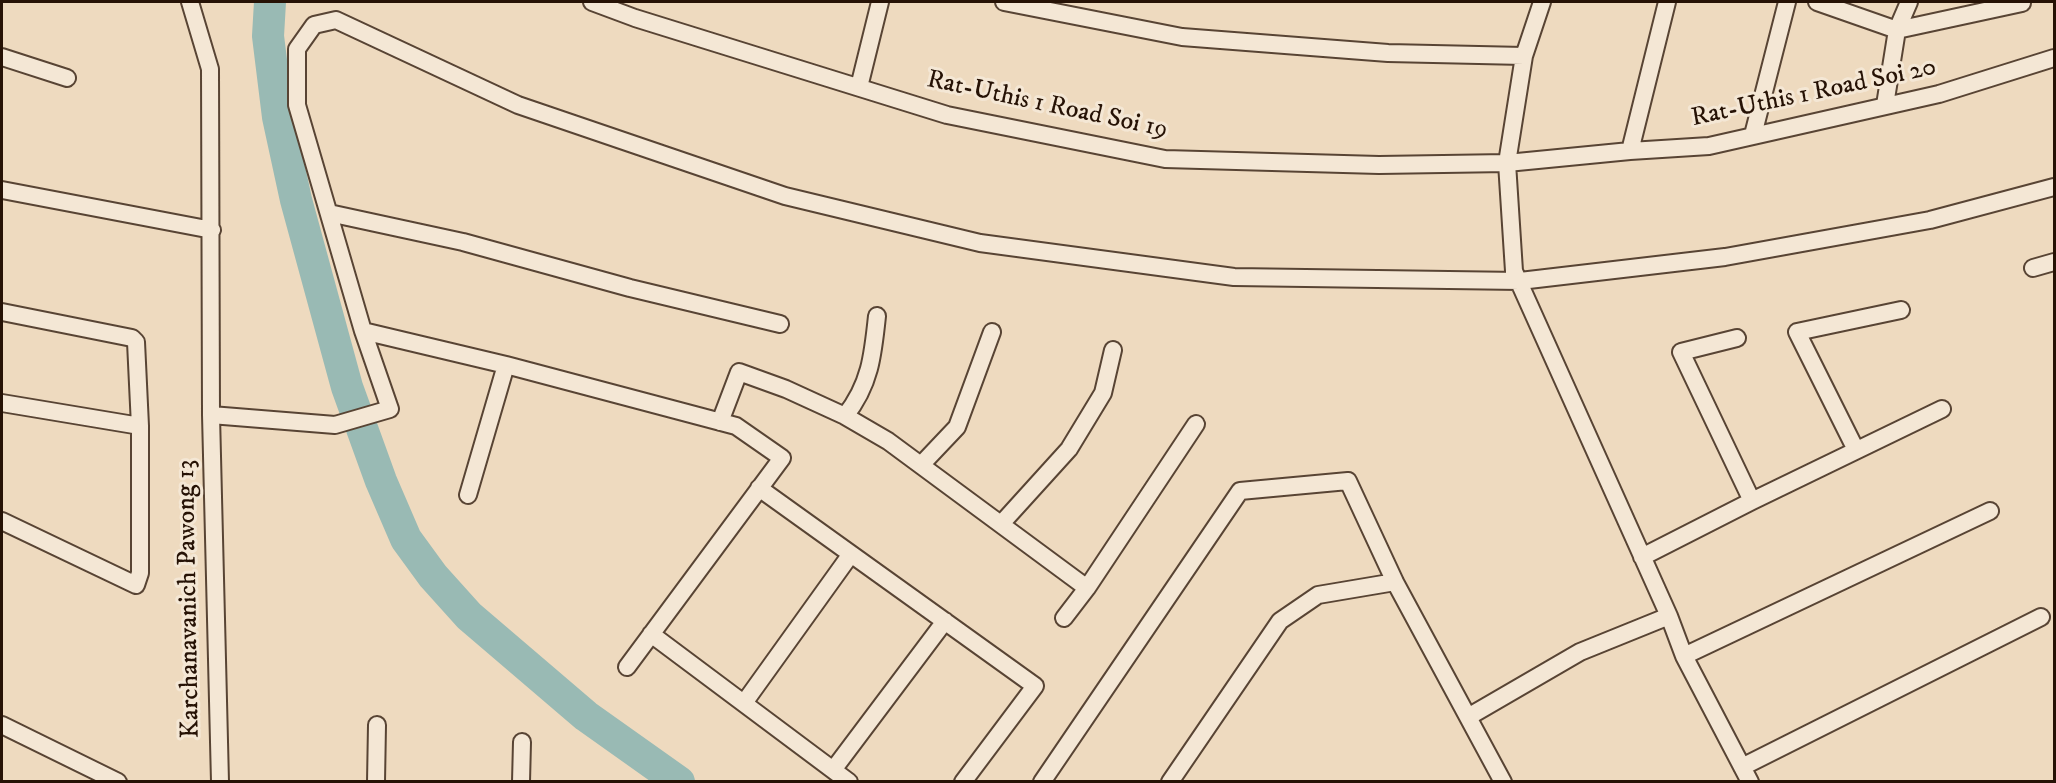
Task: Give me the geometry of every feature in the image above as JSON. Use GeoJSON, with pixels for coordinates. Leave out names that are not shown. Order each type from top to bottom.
{"type":"FeatureCollection","features":[{"type":"Feature","properties":{"kind":"street","name":"Karchanavanich Pawong 13"},"geometry":{"type":"LineString","coordinates":[[190,2],[200,29],[210,69],[211,415],[220,782]]}},
{"type":"Feature","properties":{"kind":"street","name":"Rat-Uthis 1 Road Soi 19"},"geometry":{"type":"LineString","coordinates":[[592,2],[635,18],[947,115],[1165,159],[1379,165],[1508,163]]}},
{"type":"Feature","properties":{"kind":"street"},"geometry":{"type":"LineString","coordinates":[[859,87],[880,2]]}},
{"type":"Feature","properties":{"kind":"street"},"geometry":{"type":"LineString","coordinates":[[1004,2],[1182,37],[1388,53],[1524,56]]}},
{"type":"Feature","properties":{"kind":"street"},"geometry":{"type":"LineString","coordinates":[[1542,2],[1524,56],[1508,163],[1514,271],[1669,616],[1684,656],[1746,774],[2041,617]]}},
{"type":"Feature","properties":{"kind":"street"},"geometry":{"type":"LineString","coordinates":[[1630,151],[1667,2]]}},
{"type":"Feature","properties":{"kind":"street"},"geometry":{"type":"LineString","coordinates":[[1753,135],[1787,2]]}},
{"type":"Feature","properties":{"kind":"street"},"geometry":{"type":"LineString","coordinates":[[1816,2],[1897,30],[2022,3]]}},
{"type":"Feature","properties":{"kind":"street"},"geometry":{"type":"LineString","coordinates":[[1885,105],[1897,30],[1909,2]]}},
{"type":"Feature","properties":{"kind":"street"},"geometry":{"type":"LineString","coordinates":[[211,415],[334,425],[390,409],[363,331],[297,105],[297,49],[314,25],[336,20],[518,105],[785,196],[980,243],[1234,277],[1520,281],[1736,255],[1930,220],[2055,187]]}},
{"type":"Feature","properties":{"kind":"street"},"geometry":{"type":"LineString","coordinates":[[2,57],[67,78]]}},
{"type":"Feature","properties":{"kind":"street","name":"Rat-Uthis 1 Road Soi 20"},"geometry":{"type":"LineString","coordinates":[[1508,163],[1709,146],[1939,94],[2055,58]]}},
{"type":"Feature","properties":{"kind":"street"},"geometry":{"type":"LineString","coordinates":[[2,190],[212,230]]}},
{"type":"Feature","properties":{"kind":"street"},"geometry":{"type":"LineString","coordinates":[[329,213],[463,242],[630,288],[780,324]]}},
{"type":"Feature","properties":{"kind":"street"},"geometry":{"type":"LineString","coordinates":[[2033,268],[2055,261]]}},
{"type":"Feature","properties":{"kind":"street"},"geometry":{"type":"LineString","coordinates":[[1856,450],[1797,332],[1901,310]]}},
{"type":"Feature","properties":{"kind":"street"},"geometry":{"type":"LineString","coordinates":[[2,312],[132,338],[136,342],[140,426],[140,573],[136,585],[2,521]]}},
{"type":"Feature","properties":{"kind":"street"},"geometry":{"type":"LineString","coordinates":[[845,416],[859,400],[872,363],[877,316]]}},
{"type":"Feature","properties":{"kind":"street"},"geometry":{"type":"LineString","coordinates":[[363,331],[506,365],[736,426],[782,458],[627,666]]}},
{"type":"Feature","properties":{"kind":"street"},"geometry":{"type":"LineString","coordinates":[[921,465],[957,427],[992,332]]}},
{"type":"Feature","properties":{"kind":"street"},"geometry":{"type":"LineString","coordinates":[[1737,338],[1681,351],[1752,501]]}},
{"type":"Feature","properties":{"kind":"street"},"geometry":{"type":"LineString","coordinates":[[1001,524],[1069,449],[1103,393],[1113,350]]}},
{"type":"Feature","properties":{"kind":"street"},"geometry":{"type":"LineString","coordinates":[[468,495],[506,365]]}},
{"type":"Feature","properties":{"kind":"street"},"geometry":{"type":"LineString","coordinates":[[720,422],[739,372],[786,389],[845,416],[888,441],[1087,588]]}},
{"type":"Feature","properties":{"kind":"street"},"geometry":{"type":"LineString","coordinates":[[2,404],[140,426]]}},
{"type":"Feature","properties":{"kind":"street"},"geometry":{"type":"LineString","coordinates":[[1642,557],[1942,409]]}},
{"type":"Feature","properties":{"kind":"street"},"geometry":{"type":"LineString","coordinates":[[1064,618],[1087,588],[1196,424]]}},
{"type":"Feature","properties":{"kind":"street"},"geometry":{"type":"LineString","coordinates":[[1042,782],[1240,491],[1348,481],[1395,582],[1503,782]]}},
{"type":"Feature","properties":{"kind":"street"},"geometry":{"type":"LineString","coordinates":[[759,488],[1035,686],[963,782]]}},
{"type":"Feature","properties":{"kind":"street"},"geometry":{"type":"LineString","coordinates":[[1684,656],[1990,511]]}},
{"type":"Feature","properties":{"kind":"street"},"geometry":{"type":"LineString","coordinates":[[744,703],[851,554]]}},
{"type":"Feature","properties":{"kind":"street"},"geometry":{"type":"LineString","coordinates":[[1170,782],[1280,621],[1318,595],[1395,582]]}},
{"type":"Feature","properties":{"kind":"street"},"geometry":{"type":"LineString","coordinates":[[1468,717],[1580,652],[1669,616]]}},
{"type":"Feature","properties":{"kind":"street"},"geometry":{"type":"LineString","coordinates":[[833,770],[945,621]]}},
{"type":"Feature","properties":{"kind":"street"},"geometry":{"type":"LineString","coordinates":[[651,634],[849,782]]}},
{"type":"Feature","properties":{"kind":"street"},"geometry":{"type":"LineString","coordinates":[[2,725],[118,782]]}},
{"type":"Feature","properties":{"kind":"street"},"geometry":{"type":"LineString","coordinates":[[376,782],[377,725]]}},
{"type":"Feature","properties":{"kind":"street"},"geometry":{"type":"LineString","coordinates":[[521,782],[522,742]]}},
{"type":"Feature","properties":{"kind":"waterway"},"geometry":{"type":"LineString","coordinates":[[270,2],[268,36],[278,117],[296,200],[347,387],[381,481],[406,539],[433,576],[469,616],[586,716],[679,782]]}}]}
